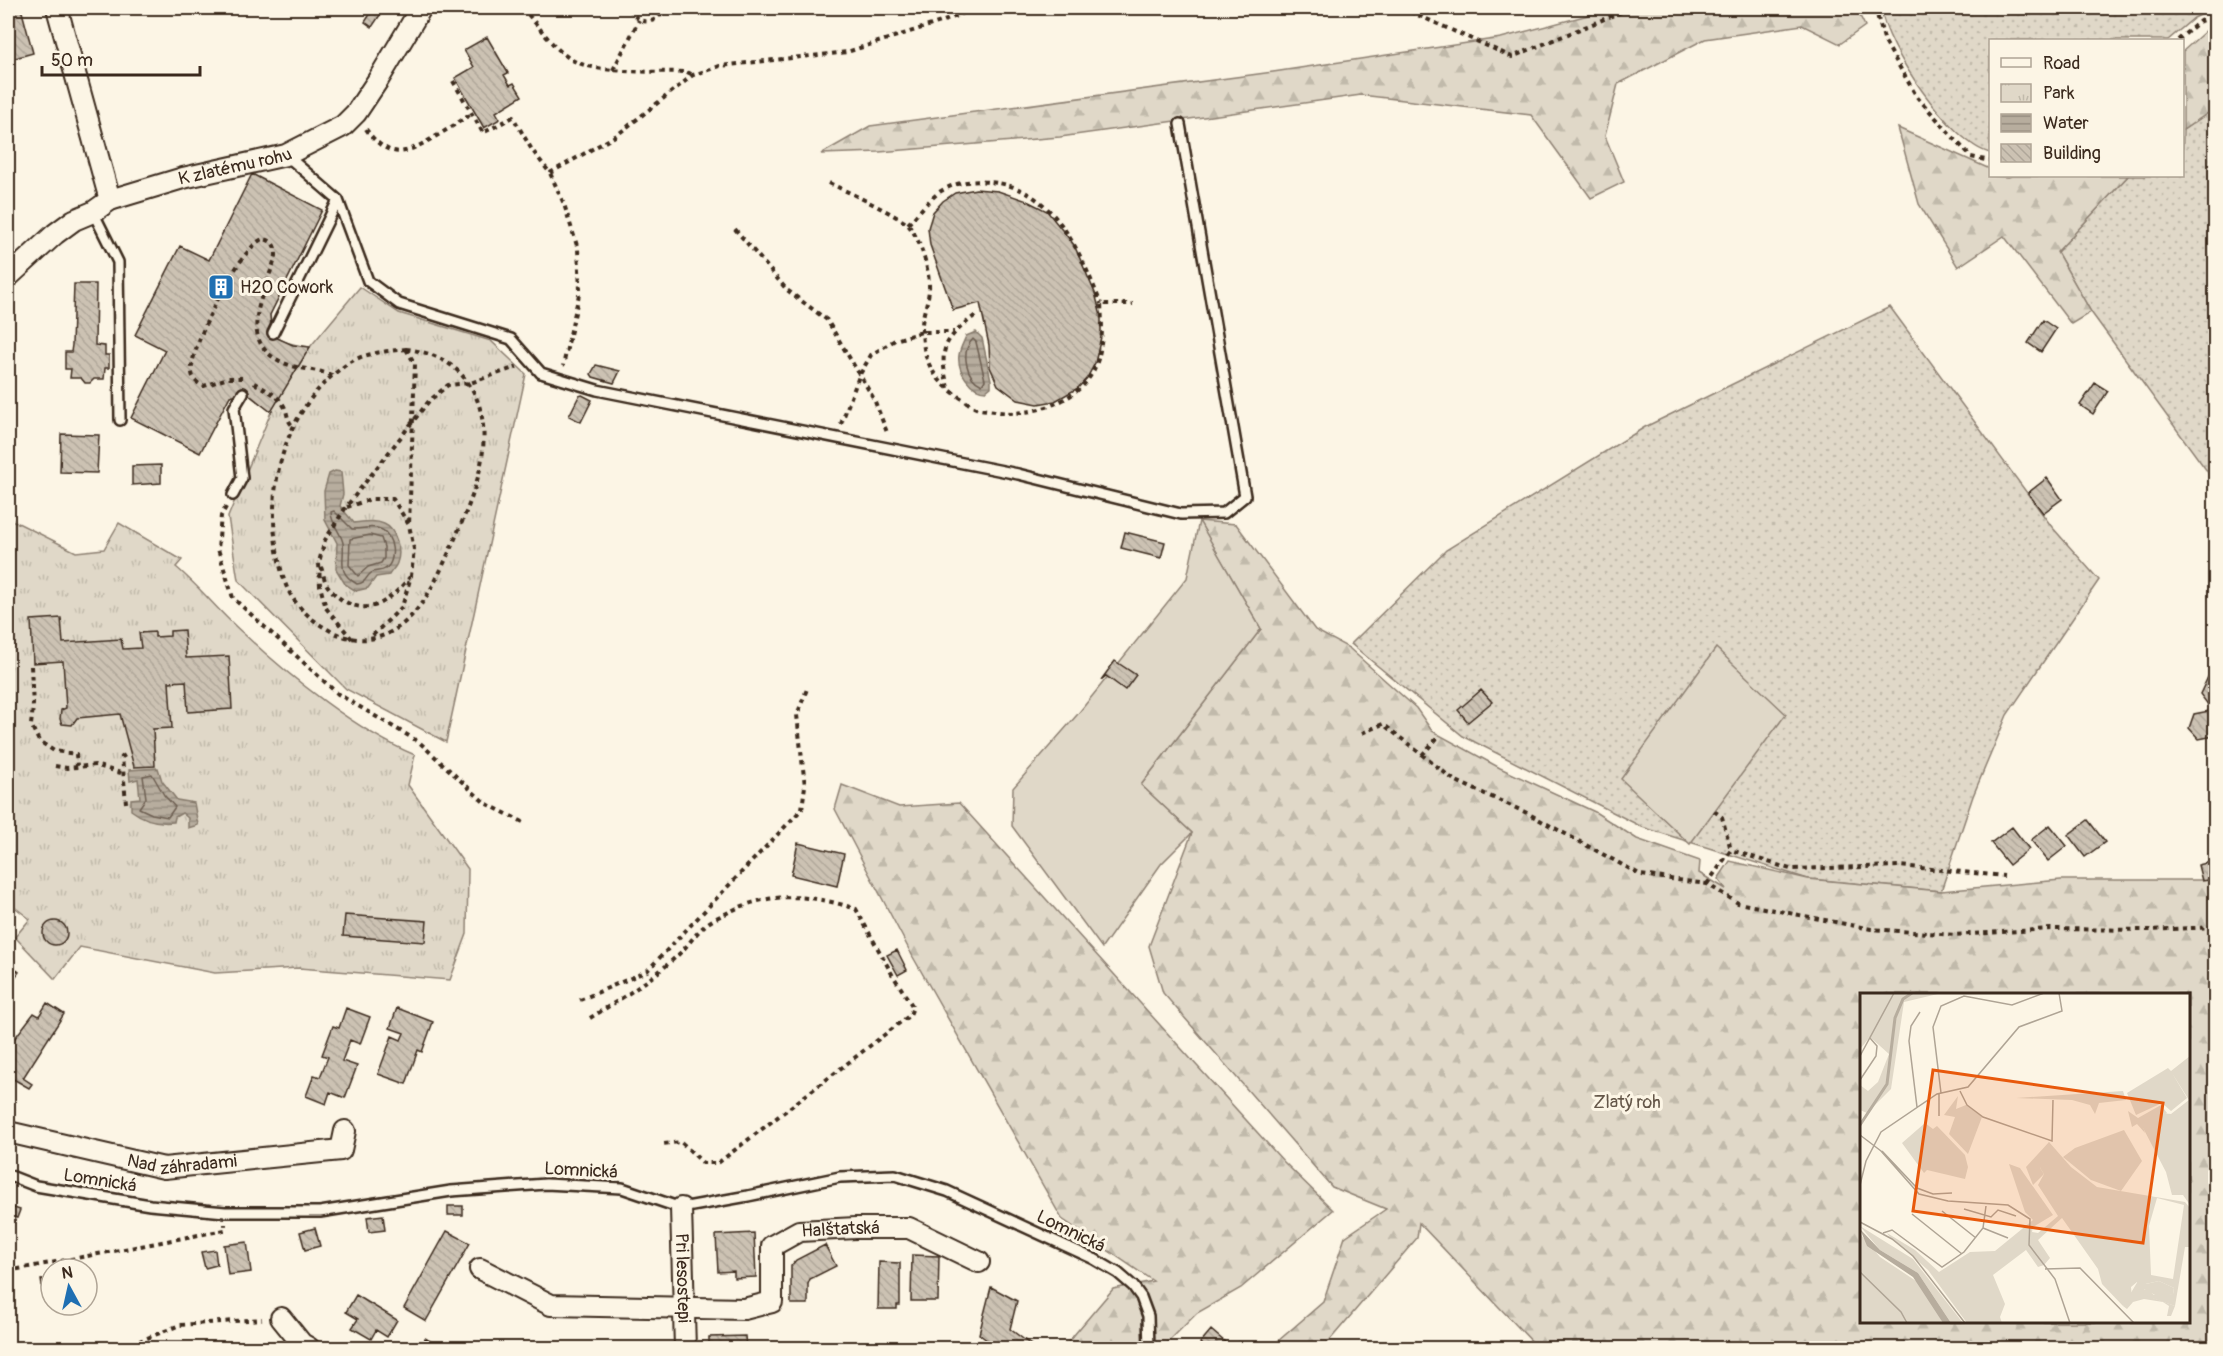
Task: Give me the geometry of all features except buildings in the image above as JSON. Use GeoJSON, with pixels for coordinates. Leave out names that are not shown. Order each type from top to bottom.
{"type":"FeatureCollection","features":[{"type":"Feature","properties":{"kind":"street"},"geometry":{"type":"LineString","coordinates":[[57,8],[110,200]]}},
{"type":"Feature","properties":{"kind":"street","name":"K zlatému rohu"},"geometry":{"type":"LineString","coordinates":[[8,277],[55,234],[74,220],[93,212],[110,200],[183,178],[286,155],[343,126],[356,113],[378,80],[421,8]]}},
{"type":"Feature","properties":{"kind":"street","name":"Nad záhradami"},"geometry":{"type":"LineString","coordinates":[[8,1132],[164,1168],[341,1150],[345,1131]]}},
{"type":"Feature","properties":{"kind":"street","name":"Pri lesostepi"},"geometry":{"type":"LineString","coordinates":[[681,1208],[685,1348]]}},
{"type":"Feature","properties":{"kind":"street","name":"Halštatská"},"geometry":{"type":"LineString","coordinates":[[683,1307],[744,1310],[772,1302],[772,1246],[799,1231],[909,1228],[979,1262]]}},
{"type":"Feature","properties":{"kind":"street"},"geometry":{"type":"LineString","coordinates":[[480,1269],[551,1305],[683,1307]]}},
{"type":"Feature","properties":{"kind":"street"},"geometry":{"type":"LineString","coordinates":[[280,1318],[302,1344],[309,1348]]}},
{"type":"Feature","properties":{"kind":"lane"},"geometry":{"type":"LineString","coordinates":[[286,155],[338,200],[368,281],[399,304],[511,339],[541,373],[613,393],[1018,474],[1181,514],[1224,513],[1245,496],[1180,124]]}},
{"type":"Feature","properties":{"kind":"lane"},"geometry":{"type":"LineString","coordinates":[[273,333],[338,200]]}},
{"type":"Feature","properties":{"kind":"lane"},"geometry":{"type":"LineString","coordinates":[[93,212],[118,262],[120,420]]}},
{"type":"Feature","properties":{"kind":"lane"},"geometry":{"type":"LineString","coordinates":[[233,495],[242,478],[234,408],[243,393]]}},
{"type":"Feature","properties":{"kind":"lane","name":"Lomnická"},"geometry":{"type":"LineString","coordinates":[[8,1175],[47,1188],[150,1205],[225,1212],[320,1212],[451,1191],[546,1184],[622,1188],[681,1208],[840,1177],[895,1175],[947,1191],[1094,1259],[1118,1273],[1133,1286],[1141,1298],[1148,1316],[1149,1348]]}},
{"type":"Feature","properties":{"kind":"path"},"geometry":{"type":"LineString","coordinates":[[522,8],[560,51],[571,59],[590,67],[613,70],[687,72],[693,75]]}},
{"type":"Feature","properties":{"kind":"path"},"geometry":{"type":"LineString","coordinates":[[630,8],[633,16],[639,20],[648,21],[658,18],[664,8]]}},
{"type":"Feature","properties":{"kind":"path"},"geometry":{"type":"LineString","coordinates":[[550,173],[617,135],[693,75],[720,66],[847,52],[944,21],[976,8]]}},
{"type":"Feature","properties":{"kind":"path"},"geometry":{"type":"LineString","coordinates":[[1402,8],[1512,57],[1631,8]]}},
{"type":"Feature","properties":{"kind":"path"},"geometry":{"type":"LineString","coordinates":[[1875,8],[1885,42],[1917,97],[1971,157],[1989,161]]}},
{"type":"Feature","properties":{"kind":"path"},"geometry":{"type":"LineString","coordinates":[[2179,39],[2200,21],[2216,16]]}},
{"type":"Feature","properties":{"kind":"path"},"geometry":{"type":"LineString","coordinates":[[613,70],[639,20]]}},
{"type":"Feature","properties":{"kind":"path"},"geometry":{"type":"LineString","coordinates":[[453,81],[483,132],[513,117],[532,150],[550,173],[564,204],[578,249],[580,290],[560,379]]}},
{"type":"Feature","properties":{"kind":"path"},"geometry":{"type":"LineString","coordinates":[[372,139],[381,147],[404,152],[433,138],[473,113]]}},
{"type":"Feature","properties":{"kind":"path"},"geometry":{"type":"LineString","coordinates":[[829,183],[908,224],[922,248],[929,290],[923,310],[922,332],[926,355],[933,374],[948,390],[976,408],[1009,413],[1068,399],[1088,381],[1096,366],[1103,337],[1101,304],[1073,241],[1050,211],[1032,197],[1007,183],[961,182],[939,192],[908,224]]}},
{"type":"Feature","properties":{"kind":"path"},"geometry":{"type":"LineString","coordinates":[[735,229],[787,290],[827,320],[874,399],[894,449]]}},
{"type":"Feature","properties":{"kind":"path"},"geometry":{"type":"LineString","coordinates":[[243,378],[233,377],[204,386],[196,382],[192,366],[211,313],[226,283],[248,250],[254,243],[263,239],[275,246],[276,256],[256,319],[257,338],[267,352],[282,363],[334,376]]}},
{"type":"Feature","properties":{"kind":"path"},"geometry":{"type":"LineString","coordinates":[[1101,304],[1133,304]]}},
{"type":"Feature","properties":{"kind":"path"},"geometry":{"type":"LineString","coordinates":[[948,390],[943,367],[943,350],[954,332],[977,314]]}},
{"type":"Feature","properties":{"kind":"path"},"geometry":{"type":"LineString","coordinates":[[836,438],[859,376],[871,355],[895,340],[922,332],[954,332]]}},
{"type":"Feature","properties":{"kind":"path"},"geometry":{"type":"LineString","coordinates":[[371,637],[402,607],[411,576],[414,549],[409,525],[415,364],[405,349]]}},
{"type":"Feature","properties":{"kind":"path"},"geometry":{"type":"LineString","coordinates":[[405,349],[419,350],[452,364],[471,383],[480,408],[484,435],[481,465],[466,514],[423,603],[400,626],[380,636],[353,639],[331,633],[291,599],[281,574],[273,532],[273,505],[284,450],[293,426],[316,391],[350,362],[377,353],[405,349]]}},
{"type":"Feature","properties":{"kind":"path"},"geometry":{"type":"LineString","coordinates":[[353,639],[326,608],[320,586],[319,562],[325,540],[346,507],[429,401],[448,386],[471,383],[532,362]]}},
{"type":"Feature","properties":{"kind":"path"},"geometry":{"type":"LineString","coordinates":[[253,382],[280,400],[289,423],[293,426]]}},
{"type":"Feature","properties":{"kind":"path"},"geometry":{"type":"LineString","coordinates":[[233,495],[221,516],[218,549],[233,598],[338,694],[419,742],[485,803],[523,822]]}},
{"type":"Feature","properties":{"kind":"path"},"geometry":{"type":"LineString","coordinates":[[346,507],[370,499],[393,499],[409,525]]}},
{"type":"Feature","properties":{"kind":"path"},"geometry":{"type":"LineString","coordinates":[[319,562],[327,585],[344,602],[358,607],[377,605],[394,594],[411,576]]}},
{"type":"Feature","properties":{"kind":"path"},"geometry":{"type":"LineString","coordinates":[[31,666],[33,707],[31,725],[39,741],[54,751],[76,754],[77,766]]}},
{"type":"Feature","properties":{"kind":"path"},"geometry":{"type":"LineString","coordinates":[[580,1000],[647,971],[802,809],[805,786],[797,715],[807,689]]}},
{"type":"Feature","properties":{"kind":"path"},"geometry":{"type":"LineString","coordinates":[[1362,733],[1383,724],[1454,780],[1527,813],[1641,875],[1707,884],[1738,903],[1871,929],[1955,935],[2051,929],[2148,930],[2216,927]]}},
{"type":"Feature","properties":{"kind":"path"},"geometry":{"type":"LineString","coordinates":[[1422,755],[1439,736]]}},
{"type":"Feature","properties":{"kind":"path"},"geometry":{"type":"LineString","coordinates":[[126,754],[122,757],[126,803]]}},
{"type":"Feature","properties":{"kind":"path"},"geometry":{"type":"LineString","coordinates":[[55,766],[67,768],[95,765],[124,774]]}},
{"type":"Feature","properties":{"kind":"path"},"geometry":{"type":"LineString","coordinates":[[1714,811],[1722,816],[1731,850]]}},
{"type":"Feature","properties":{"kind":"path"},"geometry":{"type":"LineString","coordinates":[[1707,884],[1731,850]]}},
{"type":"Feature","properties":{"kind":"path"},"geometry":{"type":"LineString","coordinates":[[1731,850],[1790,869],[1900,866],[2004,876]]}},
{"type":"Feature","properties":{"kind":"path"},"geometry":{"type":"LineString","coordinates":[[590,1018],[632,992],[679,954],[707,924],[744,904],[766,898],[802,896],[836,902],[856,909],[892,974],[913,1006],[910,1016],[718,1163],[703,1163],[681,1142],[663,1144]]}},
{"type":"Feature","properties":{"kind":"path"},"geometry":{"type":"LineString","coordinates":[[8,1271],[225,1230],[225,1212]]}},
{"type":"Feature","properties":{"kind":"path"},"geometry":{"type":"LineString","coordinates":[[122,1348],[180,1325],[280,1318]]}},
{"type":"Feature","properties":{"kind":"green space"},"geometry":{"type":"Polygon","coordinates":[[[1615,8],[1856,8],[1865,26],[1840,44],[1802,25],[1705,39],[1618,84],[1605,136],[1624,182],[1591,198],[1531,115],[1361,95],[1060,137],[879,152],[821,154],[870,126],[1273,72],[1501,38],[1615,8]]]}},
{"type":"Feature","properties":{"kind":"green space"},"geometry":{"type":"Polygon","coordinates":[[[1881,8],[2215,8],[2194,18],[2169,39],[1989,39],[1989,153],[1975,146],[1940,113],[1907,69],[1885,25],[1881,8]]]}},
{"type":"Feature","properties":{"kind":"green space"},"geometry":{"type":"Polygon","coordinates":[[[2210,27],[2215,27],[2215,108],[2184,129],[2184,50],[2210,27]]]}},
{"type":"Feature","properties":{"kind":"green space"},"geometry":{"type":"Polygon","coordinates":[[[2215,108],[2215,482],[2091,312],[2057,252],[2127,177],[2184,177],[2184,129],[2215,108]]]}},
{"type":"Feature","properties":{"kind":"green space"},"geometry":{"type":"Polygon","coordinates":[[[1898,128],[1989,169],[1989,177],[2127,177],[2057,252],[2091,312],[2071,324],[2004,236],[1958,267],[1919,204],[1898,128]]]}},
{"type":"Feature","properties":{"kind":"green space"},"geometry":{"type":"Polygon","coordinates":[[[360,287],[399,313],[491,341],[526,374],[446,742],[346,689],[238,580],[228,517],[271,412],[248,394],[270,315],[274,331],[281,340],[293,345],[310,347],[360,287]]]}},
{"type":"Feature","properties":{"kind":"green space"},"geometry":{"type":"Polygon","coordinates":[[[1890,307],[2052,527],[2099,580],[2007,715],[1973,796],[1941,891],[1808,879],[1642,827],[1463,736],[1351,644],[1446,550],[1645,427],[1890,307]]]}},
{"type":"Feature","properties":{"kind":"green space"},"geometry":{"type":"Polygon","coordinates":[[[8,518],[76,552],[104,549],[119,523],[182,560],[176,567],[235,626],[303,685],[370,732],[415,755],[408,785],[468,869],[467,934],[450,980],[299,968],[215,973],[80,947],[55,979],[15,937],[30,919],[8,902],[8,518]]]}},
{"type":"Feature","properties":{"kind":"green space","name":"Zlatý roh"},"geometry":{"type":"Polygon","coordinates":[[[1199,521],[1236,524],[1315,630],[1349,648],[1416,708],[1432,731],[1500,768],[1595,812],[1637,839],[1700,861],[1699,873],[1726,889],[1718,879],[1730,861],[1808,879],[1941,891],[2061,880],[2215,880],[2215,1348],[1538,1348],[1419,1223],[1417,1238],[1323,1348],[1270,1348],[1323,1302],[1345,1237],[1386,1209],[1332,1187],[1163,993],[1149,946],[1192,833],[1141,785],[1261,629],[1199,521]]]}},
{"type":"Feature","properties":{"kind":"green space"},"geometry":{"type":"Polygon","coordinates":[[[1199,521],[1261,629],[1141,785],[1192,833],[1161,864],[1102,948],[1012,826],[1013,788],[1077,715],[1187,578],[1199,521]]]}},
{"type":"Feature","properties":{"kind":"green space"},"geometry":{"type":"Polygon","coordinates":[[[1716,648],[1786,714],[1690,844],[1621,779],[1716,648]]]}},
{"type":"Feature","properties":{"kind":"green space"},"geometry":{"type":"Polygon","coordinates":[[[842,785],[899,807],[959,803],[1284,1162],[1333,1210],[1241,1288],[1197,1313],[1162,1348],[1063,1348],[1113,1289],[1153,1281],[1062,1219],[913,957],[835,809],[842,785]]]}},
{"type":"Feature","properties":{"kind":"water"},"geometry":{"type":"Polygon","coordinates":[[[976,332],[982,338],[991,380],[991,387],[986,391],[970,384],[960,367],[960,352],[966,336],[976,332]]]}},
{"type":"Feature","properties":{"kind":"water"},"geometry":{"type":"Polygon","coordinates":[[[335,471],[341,472],[343,494],[340,506],[354,523],[384,524],[395,535],[398,547],[397,563],[389,575],[376,577],[368,588],[356,591],[345,584],[336,569],[337,543],[325,520],[324,491],[329,474],[335,471]]]}},
{"type":"Feature","properties":{"kind":"water"},"geometry":{"type":"Polygon","coordinates":[[[158,768],[162,781],[177,800],[194,803],[198,825],[188,828],[188,818],[182,813],[175,817],[174,822],[157,822],[146,819],[131,810],[131,799],[140,798],[138,779],[130,781],[129,770],[158,768]]]}},
{"type":"Feature","properties":{"kind":"place","name":"H2O Cowork"},"geometry":{"type":"Point","coordinates":[221,287]}}]}
